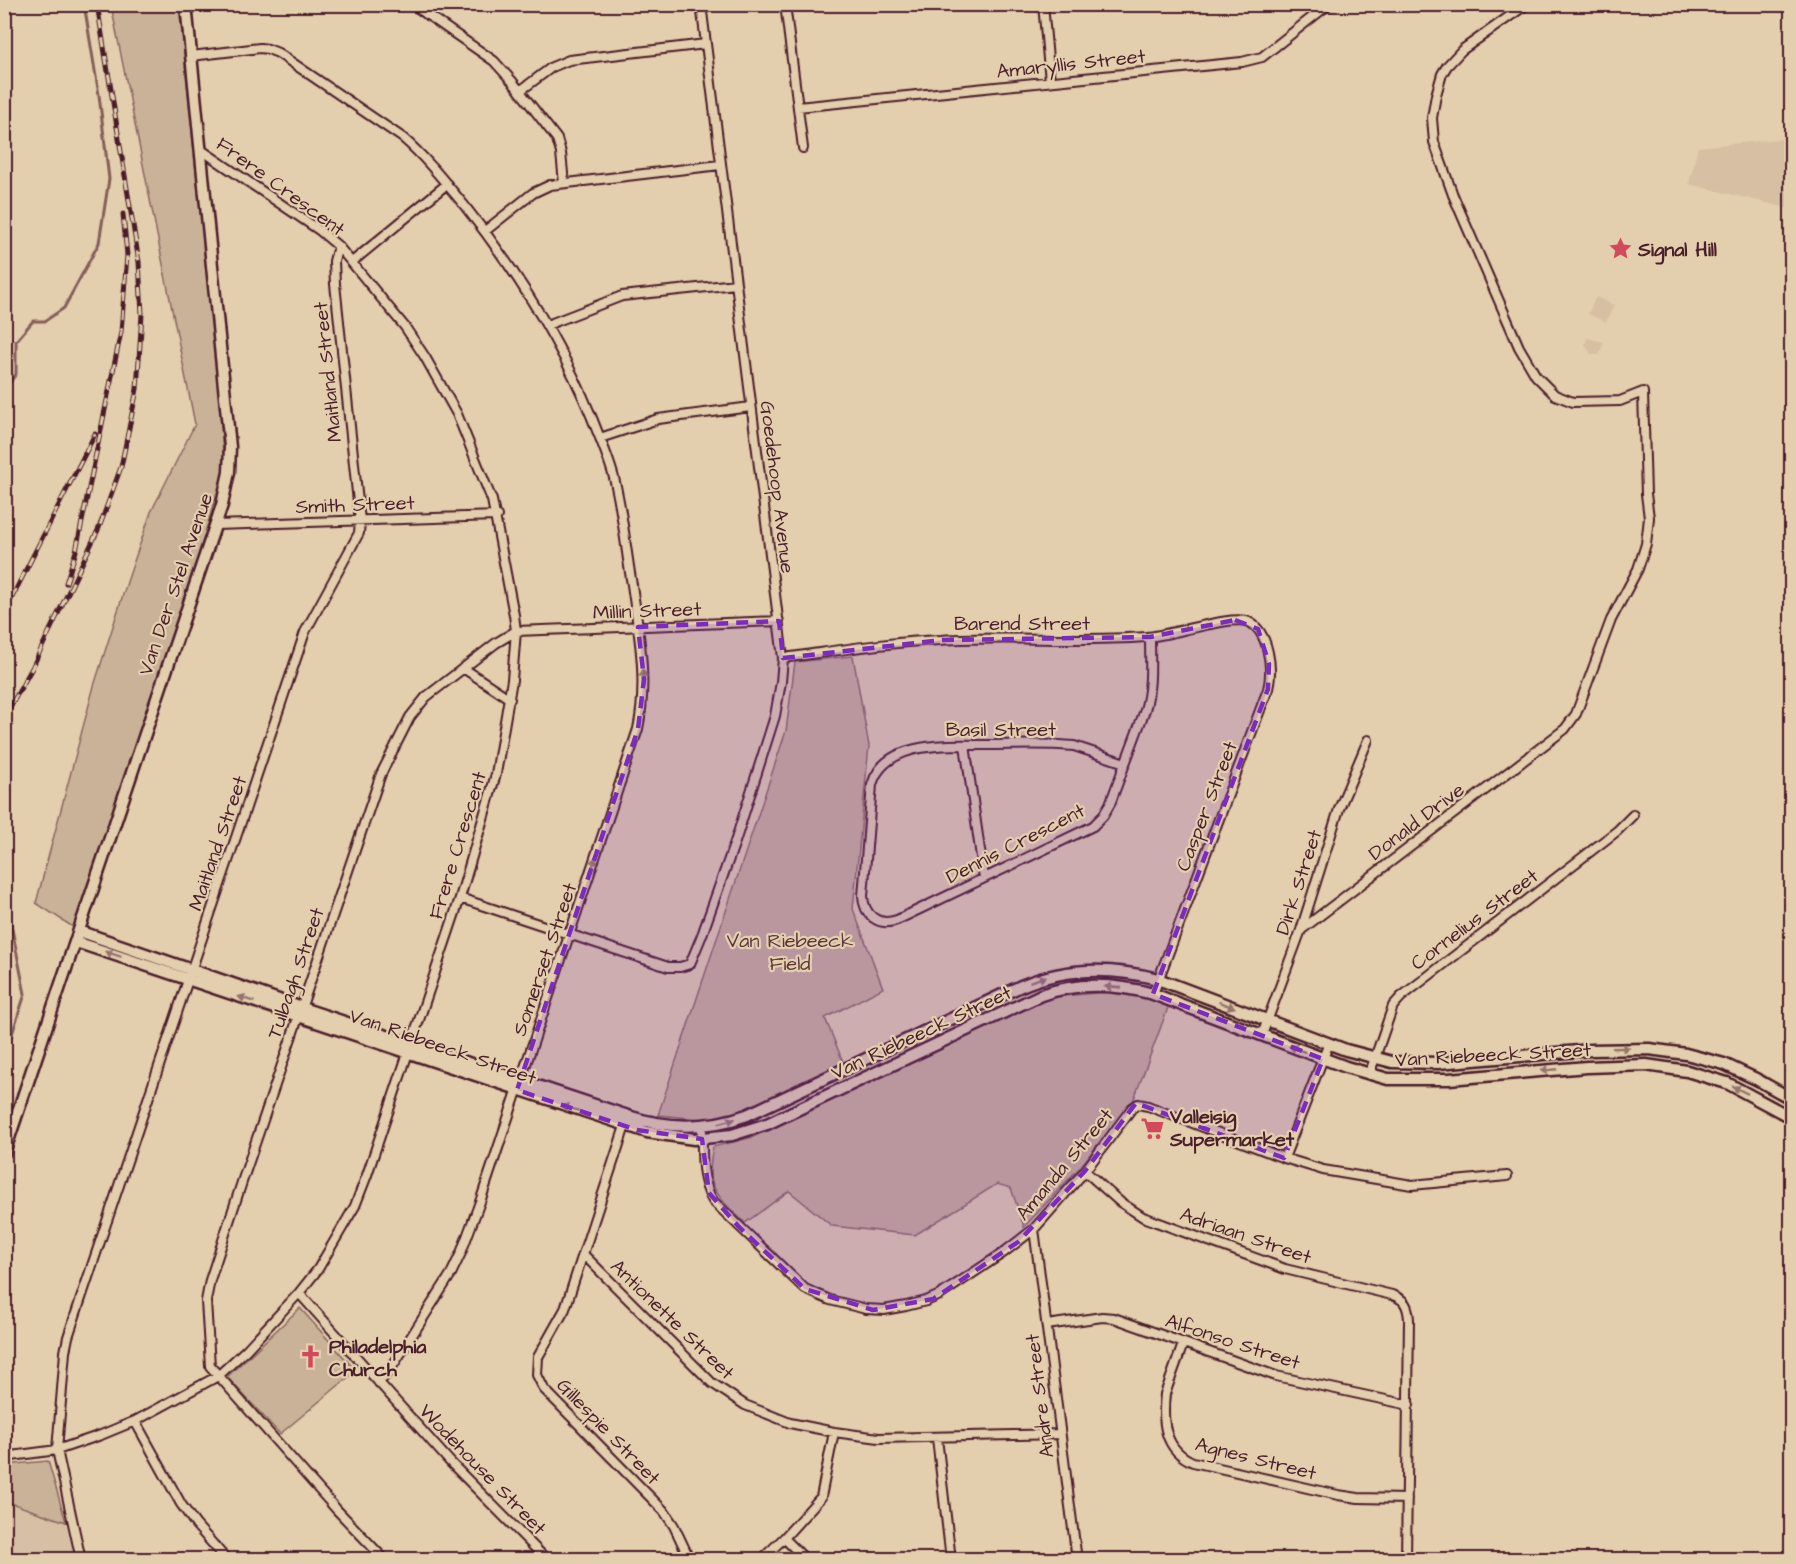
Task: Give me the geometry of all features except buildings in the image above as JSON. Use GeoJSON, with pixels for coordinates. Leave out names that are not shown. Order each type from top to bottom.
{"type":"FeatureCollection","features":[{"type":"Feature","properties":{"kind":"street","name":"Van Der Stel Avenue"},"geometry":{"type":"LineString","coordinates":[[4,1153],[225,495],[229,472],[230,447],[186,4]]}},
{"type":"Feature","properties":{"kind":"street"},"geometry":{"type":"LineString","coordinates":[[412,4],[494,61],[520,91],[557,139],[564,183]]}},
{"type":"Feature","properties":{"kind":"street"},"geometry":{"type":"LineString","coordinates":[[426,14],[432,4]]}},
{"type":"Feature","properties":{"kind":"street","name":"Goedehoop Avenue"},"geometry":{"type":"LineString","coordinates":[[570,933],[668,967],[680,967],[692,961],[736,839],[775,716],[781,682],[783,658],[700,4]]}},
{"type":"Feature","properties":{"kind":"street"},"geometry":{"type":"LineString","coordinates":[[785,4],[803,148]]}},
{"type":"Feature","properties":{"kind":"street"},"geometry":{"type":"LineString","coordinates":[[1043,4],[1050,81]]}},
{"type":"Feature","properties":{"kind":"street","name":"Amaryllis Street"},"geometry":{"type":"LineString","coordinates":[[798,107],[1254,60],[1272,50],[1329,4]]}},
{"type":"Feature","properties":{"kind":"street","name":"Donald Drive"},"geometry":{"type":"LineString","coordinates":[[1301,930],[1565,729],[1576,714],[1611,620],[1638,569],[1646,544],[1649,518],[1646,494],[1643,392],[1620,401],[1573,402],[1555,395],[1540,381],[1530,369],[1519,347],[1453,195],[1434,142],[1432,118],[1442,75],[1462,50],[1527,4]]}},
{"type":"Feature","properties":{"kind":"street"},"geometry":{"type":"LineString","coordinates":[[520,91],[552,67],[569,60],[706,45]]}},
{"type":"Feature","properties":{"kind":"street","name":"Somerset Street"},"geometry":{"type":"LineString","coordinates":[[191,56],[252,49],[274,51],[403,138],[420,153],[485,231],[513,270],[569,364],[600,438],[615,482],[638,627],[644,679],[638,729],[519,1085],[458,1262],[414,1334],[380,1383]]}},
{"type":"Feature","properties":{"kind":"street","name":"Frere Crescent"},"geometry":{"type":"LineString","coordinates":[[4,1457],[57,1450],[135,1421],[218,1376],[246,1350],[299,1293],[323,1261],[355,1206],[460,898],[496,774],[510,699],[516,631],[496,516],[477,460],[441,384],[405,327],[338,246],[320,230],[200,149]]}},
{"type":"Feature","properties":{"kind":"street"},"geometry":{"type":"LineString","coordinates":[[485,231],[533,193],[550,185],[720,165]]}},
{"type":"Feature","properties":{"kind":"street"},"geometry":{"type":"LineString","coordinates":[[352,262],[447,184]]}},
{"type":"Feature","properties":{"kind":"street","name":"Maitland Street"},"geometry":{"type":"LineString","coordinates":[[81,1560],[57,1450],[68,1337],[305,632],[357,539],[360,521],[334,284],[334,261],[338,246]]}},
{"type":"Feature","properties":{"kind":"street"},"geometry":{"type":"LineString","coordinates":[[547,325],[622,296],[736,284]]}},
{"type":"Feature","properties":{"kind":"street"},"geometry":{"type":"LineString","coordinates":[[600,438],[658,419],[751,407]]}},
{"type":"Feature","properties":{"kind":"street","name":"Smith Street"},"geometry":{"type":"LineString","coordinates":[[215,525],[496,516]]}},
{"type":"Feature","properties":{"kind":"street","name":"Barend Street"},"geometry":{"type":"LineString","coordinates":[[783,658],[932,640],[1150,637],[1235,620],[1251,623],[1258,629]]}},
{"type":"Feature","properties":{"kind":"street","name":"Millin Street"},"geometry":{"type":"LineString","coordinates":[[516,631],[778,621]]}},
{"type":"Feature","properties":{"kind":"street","name":"Casper Street"},"geometry":{"type":"LineString","coordinates":[[1153,993],[1269,688],[1271,675],[1269,664],[1264,642],[1258,629]]}},
{"type":"Feature","properties":{"kind":"street","name":"Tulbagh Street"},"geometry":{"type":"LineString","coordinates":[[218,1376],[210,1366],[209,1359],[206,1301],[208,1288],[378,781],[415,709],[426,697],[496,643],[516,631]]}},
{"type":"Feature","properties":{"kind":"street","name":"Dennis Crescent"},"geometry":{"type":"LineString","coordinates":[[869,915],[880,921],[890,922],[1094,825],[1107,809],[1145,710],[1149,693],[1150,637]]}},
{"type":"Feature","properties":{"kind":"street"},"geometry":{"type":"LineString","coordinates":[[463,668],[510,699]]}},
{"type":"Feature","properties":{"kind":"street","name":"Dirk Street"},"geometry":{"type":"LineString","coordinates":[[1262,1035],[1301,930],[1339,809],[1368,740]]}},
{"type":"Feature","properties":{"kind":"street"},"geometry":{"type":"LineString","coordinates":[[965,745],[984,878]]}},
{"type":"Feature","properties":{"kind":"street","name":"Basil Street"},"geometry":{"type":"LineString","coordinates":[[869,915],[863,896],[872,785],[879,768],[893,758],[923,747],[1068,745],[1125,762]]}},
{"type":"Feature","properties":{"kind":"street","name":"Cornelius Street"},"geometry":{"type":"LineString","coordinates":[[1369,1075],[1393,1006],[1408,990],[1551,883],[1625,825],[1633,815]]}},
{"type":"Feature","properties":{"kind":"street"},"geometry":{"type":"LineString","coordinates":[[460,898],[570,933]]}},
{"type":"Feature","properties":{"kind":"street","name":"Van Riebeeck Street"},"geometry":{"type":"LineString","coordinates":[[79,931],[141,958]]}},
{"type":"Feature","properties":{"kind":"street","name":"Van Riebeeck Street"},"geometry":{"type":"LineString","coordinates":[[76,942],[141,958],[190,974],[627,1121],[668,1137],[702,1139],[732,1135],[767,1124],[1047,993],[1096,986],[1124,987],[1153,993],[1323,1059],[1388,1079],[1438,1079],[1629,1065],[1666,1068],[1708,1077],[1748,1094],[1791,1118]]}},
{"type":"Feature","properties":{"kind":"street","name":"Van Riebeeck Street"},"geometry":{"type":"LineString","coordinates":[[627,1121],[676,1126],[702,1125],[729,1120],[759,1110],[1021,986],[1063,973],[1098,970],[1127,972],[1158,979],[1329,1043],[1392,1062],[1422,1064],[1630,1048],[1672,1052],[1713,1061],[1748,1075],[1791,1099]]}},
{"type":"Feature","properties":{"kind":"street"},"geometry":{"type":"LineString","coordinates":[[1329,1043],[1284,1158],[1323,1170],[1412,1185],[1507,1176]]}},
{"type":"Feature","properties":{"kind":"street"},"geometry":{"type":"LineString","coordinates":[[1708,1077],[1713,1061]]}},
{"type":"Feature","properties":{"kind":"street","name":"Amanda Street"},"geometry":{"type":"LineString","coordinates":[[702,1125],[705,1178],[713,1201],[805,1289],[830,1300],[884,1310],[933,1299],[1003,1253],[1034,1229],[1085,1171],[1132,1108],[1141,1104],[1284,1158]]}},
{"type":"Feature","properties":{"kind":"street","name":"Gillespie Street"},"geometry":{"type":"LineString","coordinates":[[627,1121],[565,1309],[538,1357],[537,1370],[539,1381],[551,1397],[664,1511],[674,1526],[690,1560]]}},
{"type":"Feature","properties":{"kind":"street","name":"Adriaan Street"},"geometry":{"type":"LineString","coordinates":[[1085,1171],[1120,1202],[1143,1216],[1285,1269],[1397,1297],[1404,1301],[1408,1307],[1409,1319],[1409,1405]]}},
{"type":"Feature","properties":{"kind":"street","name":"Andre Street"},"geometry":{"type":"LineString","coordinates":[[1034,1229],[1077,1560]]}},
{"type":"Feature","properties":{"kind":"street","name":"Antionette Street"},"geometry":{"type":"LineString","coordinates":[[584,1255],[722,1392],[745,1405],[790,1423],[879,1438],[1060,1434]]}},
{"type":"Feature","properties":{"kind":"street","name":"Wodehouse Street"},"geometry":{"type":"LineString","coordinates":[[299,1293],[451,1463],[547,1560]]}},
{"type":"Feature","properties":{"kind":"street","name":"Alfonso Street"},"geometry":{"type":"LineString","coordinates":[[1047,1325],[1108,1317],[1276,1376],[1409,1405]]}},
{"type":"Feature","properties":{"kind":"street","name":"Agnes Street"},"geometry":{"type":"LineString","coordinates":[[1183,1344],[1164,1402],[1168,1439],[1180,1456],[1193,1462],[1338,1495],[1358,1498],[1407,1499]]}},
{"type":"Feature","properties":{"kind":"street"},"geometry":{"type":"LineString","coordinates":[[218,1376],[337,1510],[385,1560]]}},
{"type":"Feature","properties":{"kind":"street"},"geometry":{"type":"LineString","coordinates":[[1406,1560],[1409,1405]]}},
{"type":"Feature","properties":{"kind":"street"},"geometry":{"type":"LineString","coordinates":[[135,1421],[181,1504],[227,1560]]}},
{"type":"Feature","properties":{"kind":"street"},"geometry":{"type":"LineString","coordinates":[[761,1560],[821,1497],[834,1432]]}},
{"type":"Feature","properties":{"kind":"street"},"geometry":{"type":"LineString","coordinates":[[937,1438],[951,1560]]}},
{"type":"Feature","properties":{"kind":"street"},"geometry":{"type":"LineString","coordinates":[[784,1538],[806,1560]]}},
{"type":"Feature","properties":{"kind":"highlighted area"},"geometry":{"type":"Polygon","coordinates":[[[1235,620],[1258,629],[1269,664],[1268,689],[1153,994],[1323,1059],[1284,1158],[1136,1103],[1085,1171],[1018,1242],[933,1299],[873,1310],[805,1289],[739,1227],[709,1193],[702,1139],[637,1130],[517,1090],[638,729],[644,679],[638,627],[779,621],[783,658],[943,640],[1150,637],[1235,620]]]}},
{"type":"Feature","properties":{"kind":"shaded area"},"geometry":{"type":"Polygon","coordinates":[[[1791,138],[1791,209],[1689,184],[1698,147],[1791,138]]]}},
{"type":"Feature","properties":{"kind":"shaded area"},"geometry":{"type":"Polygon","coordinates":[[[1596,297],[1614,305],[1606,322],[1588,314],[1596,297]]]}},
{"type":"Feature","properties":{"kind":"shaded area"},"geometry":{"type":"Polygon","coordinates":[[[1587,338],[1604,342],[1599,355],[1591,354],[1585,344],[1587,338]]]}},
{"type":"Feature","properties":{"kind":"shaded area"},"geometry":{"type":"Polygon","coordinates":[[[5,1501],[66,1522],[75,1559],[5,1560],[5,1501]]]}},
{"type":"Feature","properties":{"kind":"green space"},"geometry":{"type":"Polygon","coordinates":[[[111,5],[179,5],[218,384],[224,469],[161,683],[79,931],[36,903],[94,686],[128,579],[151,512],[195,424],[111,5]]]}},
{"type":"Feature","properties":{"kind":"green space","name":"Van Riebeeck Field"},"geometry":{"type":"Polygon","coordinates":[[[853,656],[869,746],[853,909],[883,988],[825,1018],[844,1064],[737,1113],[701,1119],[658,1115],[786,731],[795,662],[853,656]]]}},
{"type":"Feature","properties":{"kind":"green space"},"geometry":{"type":"Polygon","coordinates":[[[1108,992],[1152,999],[1169,1005],[1134,1099],[1080,1167],[1024,1227],[1011,1188],[997,1184],[915,1235],[832,1226],[789,1191],[745,1223],[727,1206],[712,1182],[710,1172],[713,1147],[753,1137],[1051,997],[1108,992]]]}},
{"type":"Feature","properties":{"kind":"green space"},"geometry":{"type":"Polygon","coordinates":[[[300,1308],[356,1371],[280,1434],[227,1377],[300,1308]]]}},
{"type":"Feature","properties":{"kind":"green space"},"geometry":{"type":"Polygon","coordinates":[[[48,1461],[66,1522],[5,1501],[5,1465],[48,1461]]]}},
{"type":"Feature","properties":{"kind":"waterway"},"geometry":{"type":"LineString","coordinates":[[4,390],[16,374],[16,341],[33,321],[45,321],[64,308],[99,243],[109,179],[99,95],[84,4]]}},
{"type":"Feature","properties":{"kind":"waterway"},"geometry":{"type":"LineString","coordinates":[[4,904],[8,909],[25,994],[4,1059]]}},
{"type":"Feature","properties":{"kind":"railway"},"geometry":{"type":"LineString","coordinates":[[4,718],[32,668],[99,528],[121,467],[137,389],[142,314],[139,262],[97,4]]}},
{"type":"Feature","properties":{"kind":"railway"},"geometry":{"type":"LineString","coordinates":[[66,583],[76,551],[121,332],[127,255],[123,214]]}},
{"type":"Feature","properties":{"kind":"railway"},"geometry":{"type":"LineString","coordinates":[[4,613],[95,434]]}},
{"type":"Feature","properties":{"kind":"place","name":"Signal Hill"},"geometry":{"type":"Point","coordinates":[1620,249]}},
{"type":"Feature","properties":{"kind":"place","name":"Valleisig Supermarket"},"geometry":{"type":"Point","coordinates":[1152,1128]}},
{"type":"Feature","properties":{"kind":"place","name":"Philadelphia Church"},"geometry":{"type":"Point","coordinates":[311,1357]}}]}
